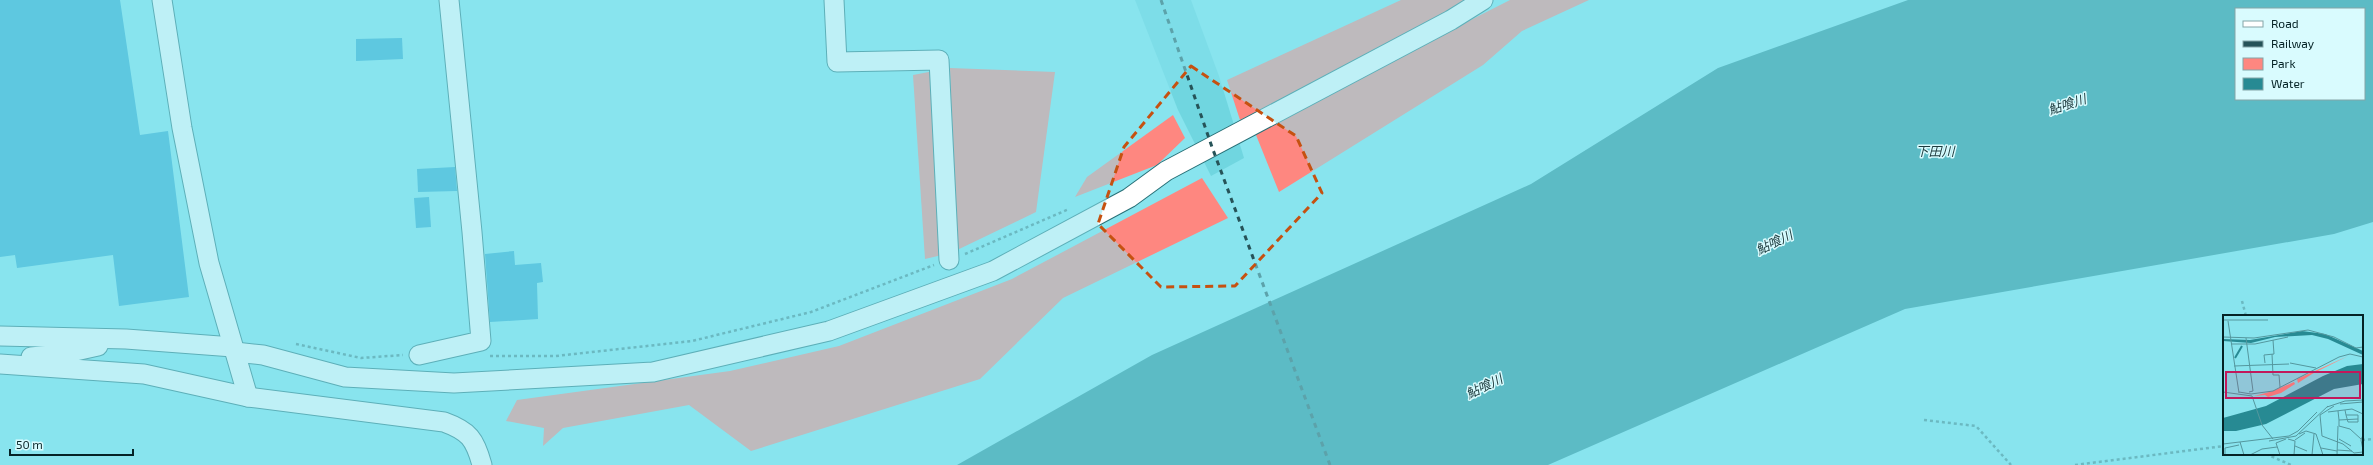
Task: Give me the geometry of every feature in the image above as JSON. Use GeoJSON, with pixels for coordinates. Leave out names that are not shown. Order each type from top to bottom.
{"type":"FeatureCollection","features":[{"type":"Feature","properties":{"kind":"street"},"geometry":{"type":"LineString","coordinates":[[162,0],[182,128],[209,263],[248,397]]}},
{"type":"Feature","properties":{"kind":"street"},"geometry":{"type":"LineString","coordinates":[[419,355],[480,340],[472,232],[448,0]]}},
{"type":"Feature","properties":{"kind":"street"},"geometry":{"type":"LineString","coordinates":[[834,0],[837,62],[939,60],[949,260]]}},
{"type":"Feature","properties":{"kind":"street"},"geometry":{"type":"LineString","coordinates":[[0,336],[126,339],[234,350],[263,355],[345,377],[454,383],[653,372],[829,331],[993,271],[1128,198],[1166,171],[1451,20],[1483,0]]}},
{"type":"Feature","properties":{"kind":"street"},"geometry":{"type":"LineString","coordinates":[[0,362],[62,354],[126,339]]}},
{"type":"Feature","properties":{"kind":"street"},"geometry":{"type":"LineString","coordinates":[[0,362],[144,374],[248,397],[444,422],[462,428],[472,438],[482,465]]}},
{"type":"Feature","properties":{"kind":"path"},"geometry":{"type":"LineString","coordinates":[[487,356],[556,356],[692,340],[811,312],[949,260],[1072,207]]}},
{"type":"Feature","properties":{"kind":"path"},"geometry":{"type":"LineString","coordinates":[[2242,301],[2246,315]]}},
{"type":"Feature","properties":{"kind":"path"},"geometry":{"type":"LineString","coordinates":[[289,344],[297,344],[361,358],[419,355]]}},
{"type":"Feature","properties":{"kind":"path"},"geometry":{"type":"LineString","coordinates":[[1924,420],[1976,426],[2012,465]]}},
{"type":"Feature","properties":{"kind":"path"},"geometry":{"type":"LineString","coordinates":[[2363,440],[2373,439]]}},
{"type":"Feature","properties":{"kind":"path"},"geometry":{"type":"LineString","coordinates":[[2075,465],[2223,446]]}},
{"type":"Feature","properties":{"kind":"path"},"geometry":{"type":"LineString","coordinates":[[2268,455],[2291,465]]}},
{"type":"Feature","properties":{"kind":"highlighted area"},"geometry":{"type":"Polygon","coordinates":[[[1191,66],[1296,136],[1322,193],[1235,286],[1161,287],[1098,224],[1124,147],[1191,66]]]}},
{"type":"Feature","properties":{"kind":"shaded area"},"geometry":{"type":"Polygon","coordinates":[[[1135,0],[1191,0],[1219,76],[1244,158],[1211,176],[1178,110],[1135,0]]]}},
{"type":"Feature","properties":{"kind":"green space"},"geometry":{"type":"Polygon","coordinates":[[[1401,0],[1473,0],[1401,41],[1240,120],[1227,80],[1401,0]]]}},
{"type":"Feature","properties":{"kind":"green space"},"geometry":{"type":"Polygon","coordinates":[[[1510,0],[1589,0],[1522,31],[1483,65],[1279,192],[1254,130],[1510,0]]]}},
{"type":"Feature","properties":{"kind":"green space"},"geometry":{"type":"Polygon","coordinates":[[[950,68],[1055,72],[1036,212],[955,251],[950,68]]]}},
{"type":"Feature","properties":{"kind":"green space"},"geometry":{"type":"Polygon","coordinates":[[[934,71],[942,255],[925,259],[913,75],[934,71]]]}},
{"type":"Feature","properties":{"kind":"green space"},"geometry":{"type":"Polygon","coordinates":[[[1173,115],[1185,138],[1157,165],[1075,197],[1087,177],[1173,115]]]}},
{"type":"Feature","properties":{"kind":"green space"},"geometry":{"type":"Polygon","coordinates":[[[1202,178],[1228,218],[1063,298],[980,379],[751,451],[689,405],[563,428],[543,446],[544,428],[506,421],[517,400],[730,371],[839,346],[1012,279],[1202,178]]]}},
{"type":"Feature","properties":{"kind":"water","name":"下田川"},"geometry":{"type":"Polygon","coordinates":[[[1908,0],[2373,0],[2373,222],[2334,234],[1905,309],[1548,465],[957,465],[1152,355],[1531,184],[1718,68],[1908,0]]]}},
{"type":"Feature","properties":{"kind":"building"},"geometry":{"type":"Polygon","coordinates":[[[0,0],[120,0],[140,135],[168,131],[189,297],[119,306],[113,255],[17,268],[15,255],[0,257],[0,0]]]}},
{"type":"Feature","properties":{"kind":"building"},"geometry":{"type":"Polygon","coordinates":[[[402,38],[403,59],[356,61],[356,39],[402,38]]]}},
{"type":"Feature","properties":{"kind":"building"},"geometry":{"type":"Polygon","coordinates":[[[455,167],[457,191],[418,192],[417,169],[455,167]]]}},
{"type":"Feature","properties":{"kind":"building"},"geometry":{"type":"Polygon","coordinates":[[[429,197],[431,227],[416,228],[414,198],[429,197]]]}},
{"type":"Feature","properties":{"kind":"building"},"geometry":{"type":"Polygon","coordinates":[[[514,251],[515,265],[541,263],[543,282],[537,283],[538,319],[490,322],[485,254],[514,251]]]}},
{"type":"Feature","properties":{"kind":"railway"},"geometry":{"type":"LineString","coordinates":[[1161,0],[1212,147],[1330,465]]}},
{"type":"Feature","properties":{"kind":"water label","name":"鮎喰川"},"geometry":{"type":"Point","coordinates":[2067,104]}},
{"type":"Feature","properties":{"kind":"water label","name":"鮎喰川"},"geometry":{"type":"Point","coordinates":[1774,242]}},
{"type":"Feature","properties":{"kind":"water label","name":"鮎喰川"},"geometry":{"type":"Point","coordinates":[1484,386]}}]}
